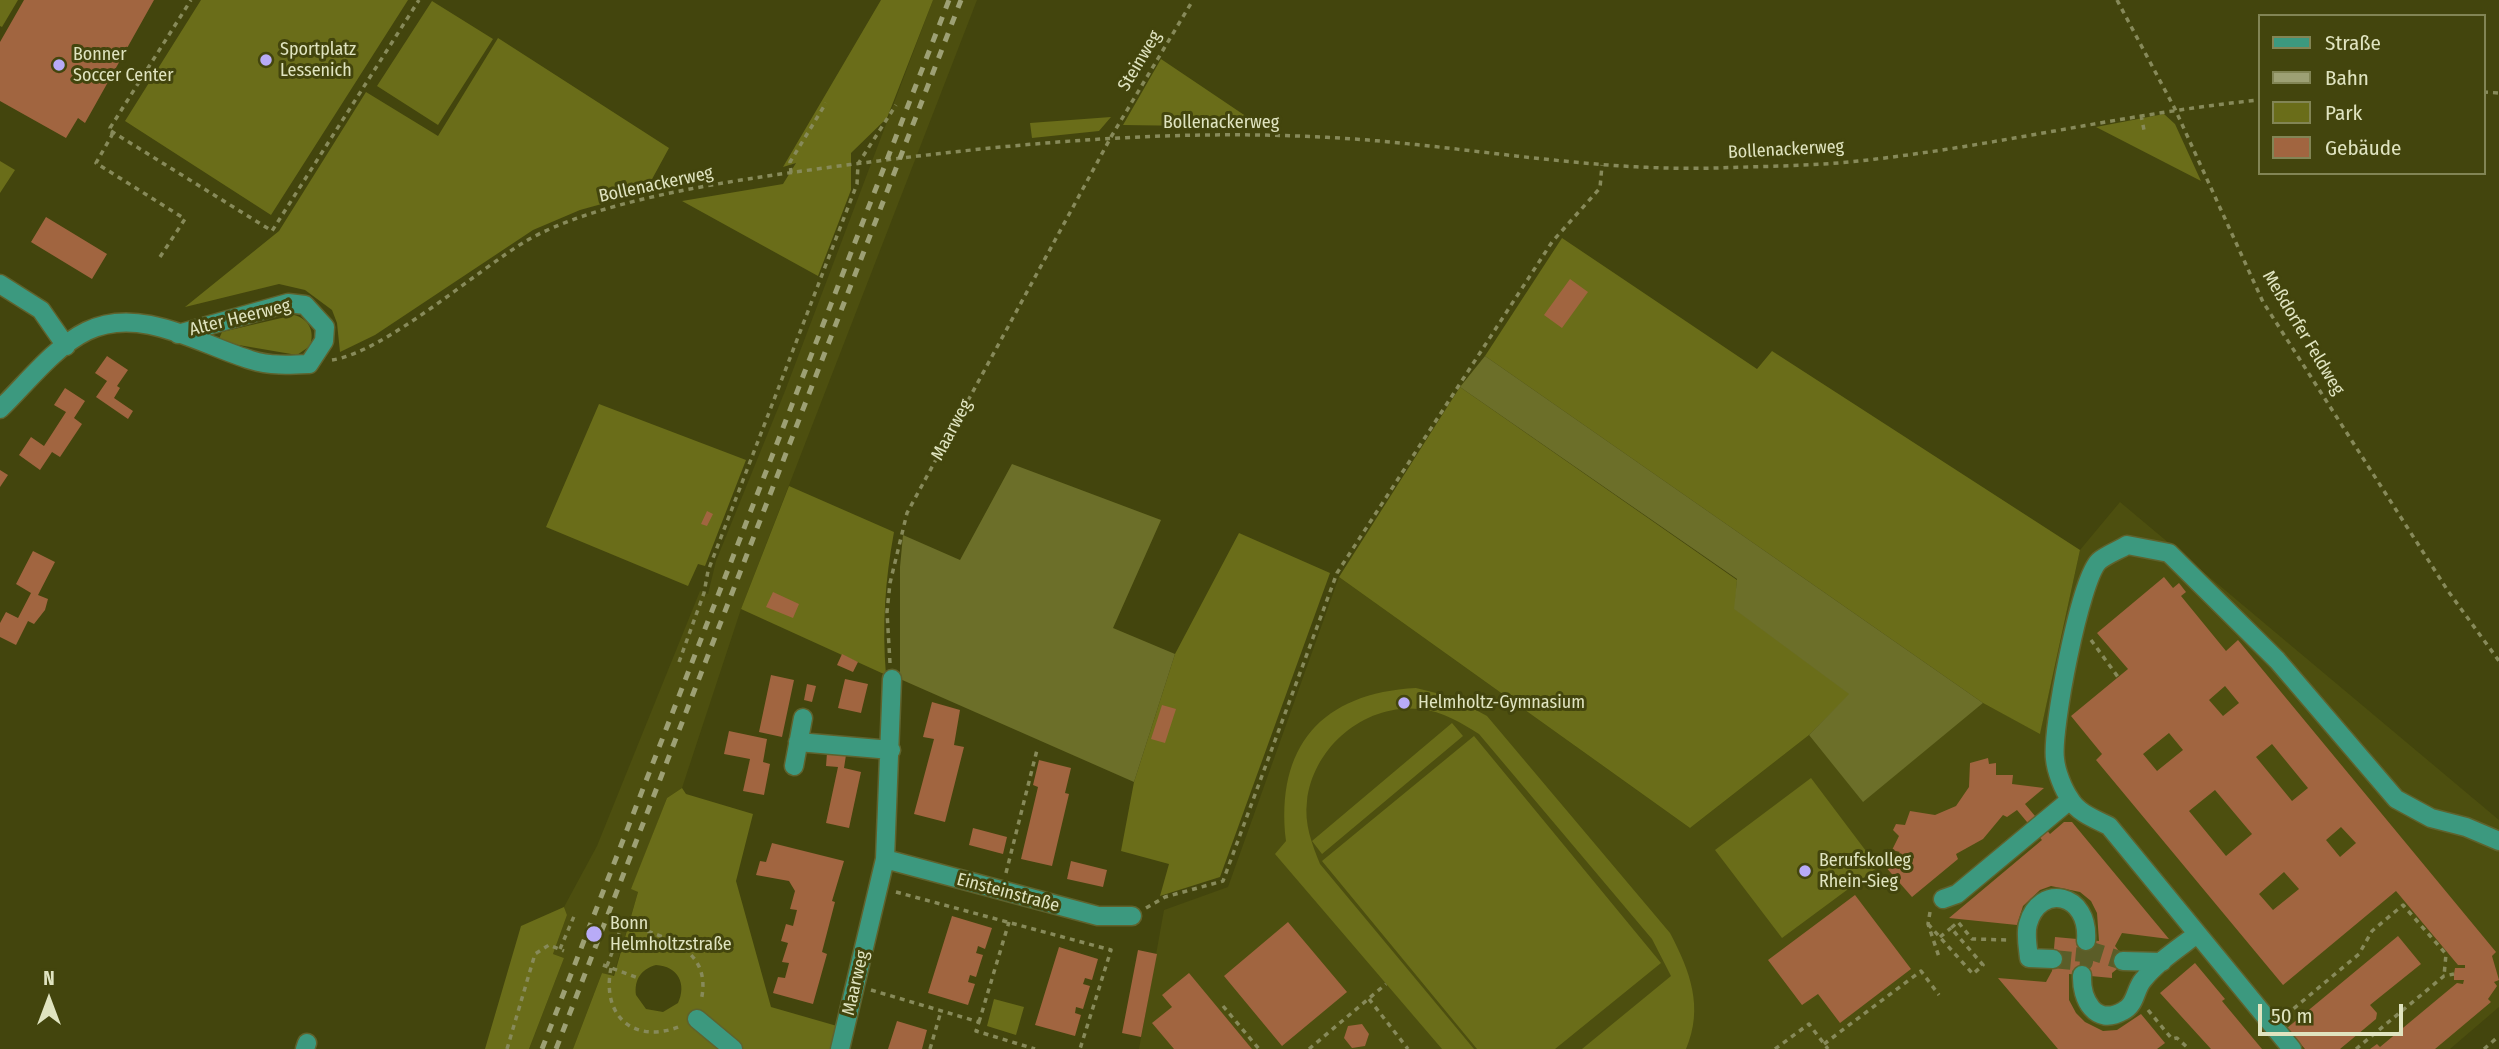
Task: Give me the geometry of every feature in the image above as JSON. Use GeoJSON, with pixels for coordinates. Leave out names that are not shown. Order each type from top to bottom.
{"type":"FeatureCollection","features":[{"type":"Feature","properties":{"kind":"street"},"geometry":{"type":"LineString","coordinates":[[0,284],[41,310],[66,346]]}},
{"type":"Feature","properties":{"kind":"street","name":"Alter Heerweg"},"geometry":{"type":"LineString","coordinates":[[0,409],[66,346],[89,330],[141,323],[252,360],[278,365],[309,364],[324,341],[325,327],[305,305],[288,303],[178,334]]}},
{"type":"Feature","properties":{"kind":"street"},"geometry":{"type":"LineString","coordinates":[[2292,1049],[2109,827],[2083,813],[2070,800],[2055,761],[2054,726],[2074,634],[2098,562],[2127,545],[2169,553],[2277,660],[2396,799],[2431,818],[2496,842]]}},
{"type":"Feature","properties":{"kind":"street","name":"Maarweg"},"geometry":{"type":"LineString","coordinates":[[840,1049],[891,861],[892,679]]}},
{"type":"Feature","properties":{"kind":"street"},"geometry":{"type":"LineString","coordinates":[[794,766],[803,718]]}},
{"type":"Feature","properties":{"kind":"street"},"geometry":{"type":"LineString","coordinates":[[799,742],[891,750]]}},
{"type":"Feature","properties":{"kind":"street"},"geometry":{"type":"LineString","coordinates":[[1942,899],[1957,894],[2070,800]]}},
{"type":"Feature","properties":{"kind":"street","name":"Einsteinstraße"},"geometry":{"type":"LineString","coordinates":[[891,861],[1098,916],[1132,916]]}},
{"type":"Feature","properties":{"kind":"street"},"geometry":{"type":"LineString","coordinates":[[2053,959],[2029,958],[2027,926],[2035,910],[2053,899],[2071,902],[2083,912],[2086,941]]}},
{"type":"Feature","properties":{"kind":"street"},"geometry":{"type":"LineString","coordinates":[[2082,975],[2085,1002],[2094,1012],[2110,1015],[2124,1011],[2136,995],[2141,981],[2197,934]]}},
{"type":"Feature","properties":{"kind":"street"},"geometry":{"type":"LineString","coordinates":[[2123,961],[2162,962]]}},
{"type":"Feature","properties":{"kind":"street"},"geometry":{"type":"LineString","coordinates":[[694,1016],[733,1049]]}},
{"type":"Feature","properties":{"kind":"path"},"geometry":{"type":"LineString","coordinates":[[160,257],[185,219],[96,163],[113,135],[110,128],[191,0]]}},
{"type":"Feature","properties":{"kind":"path"},"geometry":{"type":"LineString","coordinates":[[111,131],[272,231],[419,0]]}},
{"type":"Feature","properties":{"kind":"path","name":"Steinweg"},"geometry":{"type":"LineString","coordinates":[[1111,137],[1192,0]]}},
{"type":"Feature","properties":{"kind":"path","name":"Meßdorfer Feldweg"},"geometry":{"type":"LineString","coordinates":[[2117,0],[2175,109],[2263,302],[2448,591],[2499,661]]}},
{"type":"Feature","properties":{"kind":"path","name":"Bollenackerweg"},"geometry":{"type":"LineString","coordinates":[[309,364],[341,359],[383,338],[529,240],[582,216],[691,190],[791,173],[1111,137],[1321,137],[1602,165],[1712,168],[1874,160],[2175,109],[2258,100]]}},
{"type":"Feature","properties":{"kind":"path"},"geometry":{"type":"LineString","coordinates":[[791,173],[790,162],[826,103]]}},
{"type":"Feature","properties":{"kind":"path"},"geometry":{"type":"LineString","coordinates":[[679,662],[704,593],[708,570],[857,184],[858,164],[895,105]]}},
{"type":"Feature","properties":{"kind":"path"},"geometry":{"type":"LineString","coordinates":[[2141,115],[2144,130]]}},
{"type":"Feature","properties":{"kind":"path","name":"Maarweg"},"geometry":{"type":"LineString","coordinates":[[892,679],[887,612],[894,558],[907,513],[1111,137]]}},
{"type":"Feature","properties":{"kind":"path"},"geometry":{"type":"LineString","coordinates":[[1132,916],[1166,897],[1223,881],[1337,573],[1552,242],[1600,188],[1602,165]]}},
{"type":"Feature","properties":{"kind":"path"},"geometry":{"type":"LineString","coordinates":[[2094,641],[2118,677]]}},
{"type":"Feature","properties":{"kind":"path"},"geometry":{"type":"LineString","coordinates":[[1004,878],[1037,750]]}},
{"type":"Feature","properties":{"kind":"path"},"geometry":{"type":"LineString","coordinates":[[891,861],[890,891],[1111,950],[1080,1049]]}},
{"type":"Feature","properties":{"kind":"path"},"geometry":{"type":"LineString","coordinates":[[2273,1026],[2359,954],[2372,930],[2403,905],[2446,954],[2444,976]]}},
{"type":"Feature","properties":{"kind":"path"},"geometry":{"type":"LineString","coordinates":[[507,1049],[535,954],[549,945],[562,950],[575,914]]}},
{"type":"Feature","properties":{"kind":"path"},"geometry":{"type":"LineString","coordinates":[[1009,922],[976,1031],[1035,1049]]}},
{"type":"Feature","properties":{"kind":"path"},"geometry":{"type":"LineString","coordinates":[[1940,937],[1958,922],[1972,939],[2028,940]]}},
{"type":"Feature","properties":{"kind":"path"},"geometry":{"type":"LineString","coordinates":[[620,931],[607,967],[607,987],[612,1006],[632,1028],[648,1034],[667,1032],[694,1016],[704,989],[698,963],[687,950],[673,941],[629,924]]}},
{"type":"Feature","properties":{"kind":"path"},"geometry":{"type":"LineString","coordinates":[[1928,924],[1973,974],[1983,965],[1951,928]]}},
{"type":"Feature","properties":{"kind":"path"},"geometry":{"type":"LineString","coordinates":[[607,967],[638,978]]}},
{"type":"Feature","properties":{"kind":"path"},"geometry":{"type":"LineString","coordinates":[[1825,1044],[1921,971],[1939,995]]}},
{"type":"Feature","properties":{"kind":"path"},"geometry":{"type":"LineString","coordinates":[[2356,1049],[2444,976],[2454,974]]}},
{"type":"Feature","properties":{"kind":"path"},"geometry":{"type":"LineString","coordinates":[[1312,1048],[1386,984]]}},
{"type":"Feature","properties":{"kind":"path"},"geometry":{"type":"LineString","coordinates":[[856,985],[979,1022]]}},
{"type":"Feature","properties":{"kind":"path"},"geometry":{"type":"LineString","coordinates":[[2136,995],[2172,1039],[2177,1038],[2186,1048]]}},
{"type":"Feature","properties":{"kind":"path"},"geometry":{"type":"LineString","coordinates":[[1369,999],[1408,1049]]}},
{"type":"Feature","properties":{"kind":"path"},"geometry":{"type":"LineString","coordinates":[[1223,1006],[1259,1049]]}},
{"type":"Feature","properties":{"kind":"path"},"geometry":{"type":"LineString","coordinates":[[930,1049],[941,1011]]}},
{"type":"Feature","properties":{"kind":"path"},"geometry":{"type":"LineString","coordinates":[[1775,1049],[1810,1024],[1828,1049]]}},
{"type":"Feature","properties":{"kind":"path"},"geometry":{"type":"LineString","coordinates":[[2484,1049],[2499,1036]]}},
{"type":"Feature","properties":{"kind":"shaded area"},"geometry":{"type":"Polygon","coordinates":[[[933,0],[977,0],[741,609],[682,788],[667,798],[632,889],[638,892],[613,977],[602,973],[573,1049],[529,1049],[564,958],[553,954],[567,915],[564,907],[597,846],[700,591],[708,594],[716,561],[785,391],[933,0]]]}},
{"type":"Feature","properties":{"kind":"shaded area"},"geometry":{"type":"Polygon","coordinates":[[[1485,356],[1983,703],[1863,802],[1809,735],[1849,694],[1734,609],[1737,579],[1460,387],[1485,356]]]}},
{"type":"Feature","properties":{"kind":"shaded area"},"geometry":{"type":"Polygon","coordinates":[[[1012,464],[1161,520],[1113,628],[1175,654],[1134,782],[900,679],[900,567],[903,535],[960,560],[1012,464]]]}},
{"type":"Feature","properties":{"kind":"shaded area"},"geometry":{"type":"Polygon","coordinates":[[[2120,502],[2499,820],[2499,1007],[2450,1049],[1139,1049],[1164,910],[1228,887],[1339,577],[1690,828],[1809,735],[1863,801],[1983,703],[2040,733],[2080,550],[2120,502]]]}},
{"type":"Feature","properties":{"kind":"green space"},"geometry":{"type":"Polygon","coordinates":[[[0,0],[18,0],[2,27],[0,26],[0,0]]]}},
{"type":"Feature","properties":{"kind":"green space","name":"Sportplatz Lessenich"},"geometry":{"type":"Polygon","coordinates":[[[201,0],[408,0],[271,215],[125,121],[201,0]]]}},
{"type":"Feature","properties":{"kind":"green space"},"geometry":{"type":"Polygon","coordinates":[[[881,0],[933,0],[887,118],[851,153],[851,190],[818,276],[682,201],[783,184],[796,163],[783,167],[881,0]]]}},
{"type":"Feature","properties":{"kind":"green space"},"geometry":{"type":"Polygon","coordinates":[[[432,1],[493,39],[438,125],[377,86],[432,1]]]}},
{"type":"Feature","properties":{"kind":"green space"},"geometry":{"type":"Polygon","coordinates":[[[498,38],[669,148],[645,192],[580,210],[533,230],[375,335],[340,352],[337,323],[332,310],[305,290],[279,284],[185,307],[279,231],[366,92],[438,136],[498,38]]]}},
{"type":"Feature","properties":{"kind":"green space"},"geometry":{"type":"Polygon","coordinates":[[[1161,59],[1262,127],[1123,125],[1161,59]]]}},
{"type":"Feature","properties":{"kind":"green space"},"geometry":{"type":"Polygon","coordinates":[[[2164,114],[2175,124],[2201,181],[2096,127],[2164,114]]]}},
{"type":"Feature","properties":{"kind":"green space"},"geometry":{"type":"Polygon","coordinates":[[[1111,117],[1099,131],[1032,138],[1030,123],[1111,117]]]}},
{"type":"Feature","properties":{"kind":"green space"},"geometry":{"type":"Polygon","coordinates":[[[0,161],[15,170],[0,193],[0,161]]]}},
{"type":"Feature","properties":{"kind":"green space"},"geometry":{"type":"Polygon","coordinates":[[[1562,238],[1757,369],[1772,351],[2080,550],[2040,734],[1983,703],[1485,356],[1562,238]]]}},
{"type":"Feature","properties":{"kind":"green space"},"geometry":{"type":"Polygon","coordinates":[[[294,315],[310,326],[312,335],[310,346],[297,355],[221,342],[219,339],[222,332],[294,315]]]}},
{"type":"Feature","properties":{"kind":"green space"},"geometry":{"type":"Polygon","coordinates":[[[1460,387],[1737,580],[1735,609],[1850,694],[1809,735],[1690,828],[1339,577],[1460,387]]]}},
{"type":"Feature","properties":{"kind":"green space"},"geometry":{"type":"Polygon","coordinates":[[[599,404],[746,460],[705,566],[698,564],[688,586],[546,527],[599,404]]]}},
{"type":"Feature","properties":{"kind":"green space"},"geometry":{"type":"Polygon","coordinates":[[[789,486],[894,532],[885,603],[886,675],[741,609],[789,486]]]}},
{"type":"Feature","properties":{"kind":"green space"},"geometry":{"type":"Polygon","coordinates":[[[1239,533],[1330,573],[1220,877],[1160,896],[1169,864],[1121,851],[1134,782],[1175,654],[1239,533]]]}},
{"type":"Feature","properties":{"kind":"green space"},"geometry":{"type":"Polygon","coordinates":[[[1416,688],[1452,697],[1487,716],[1670,933],[1689,975],[1694,1004],[1694,1018],[1686,1049],[1582,1049],[1671,976],[1652,939],[1479,734],[1451,718],[1428,710],[1400,709],[1380,713],[1345,732],[1319,763],[1311,781],[1307,818],[1320,864],[1474,1049],[1442,1049],[1275,854],[1286,841],[1288,778],[1298,752],[1312,731],[1331,714],[1354,701],[1383,692],[1416,688]]]}},
{"type":"Feature","properties":{"kind":"green space"},"geometry":{"type":"Polygon","coordinates":[[[1452,723],[1463,736],[1322,854],[1312,841],[1452,723]]]}},
{"type":"Feature","properties":{"kind":"green space"},"geometry":{"type":"Polygon","coordinates":[[[1474,736],[1661,963],[1555,1049],[1477,1049],[1322,861],[1474,736]]]}},
{"type":"Feature","properties":{"kind":"green space"},"geometry":{"type":"Polygon","coordinates":[[[1811,778],[1878,867],[1782,938],[1715,850],[1811,778]]]}},
{"type":"Feature","properties":{"kind":"green space"},"geometry":{"type":"Polygon","coordinates":[[[682,788],[686,794],[753,814],[736,881],[771,1007],[837,1026],[831,1049],[573,1049],[602,973],[614,976],[638,892],[631,889],[667,798],[682,788]],[[664,966],[651,967],[637,980],[636,995],[646,1009],[663,1012],[678,1003],[681,996],[679,977],[664,966]]]}},
{"type":"Feature","properties":{"kind":"green space"},"geometry":{"type":"Polygon","coordinates":[[[564,907],[567,915],[553,954],[564,958],[529,1049],[485,1049],[521,926],[564,907]]]}},
{"type":"Feature","properties":{"kind":"green space"},"geometry":{"type":"Polygon","coordinates":[[[994,999],[1024,1007],[1016,1035],[987,1026],[994,999]]]}},
{"type":"Feature","properties":{"kind":"building","name":"Bonner Soccer Center"},"geometry":{"type":"Polygon","coordinates":[[[24,0],[154,0],[85,123],[78,118],[66,138],[0,101],[0,42],[24,0]]]}},
{"type":"Feature","properties":{"kind":"building"},"geometry":{"type":"Polygon","coordinates":[[[46,217],[107,254],[92,279],[31,242],[46,217]]]}},
{"type":"Feature","properties":{"kind":"building"},"geometry":{"type":"Polygon","coordinates":[[[1570,279],[1588,292],[1562,328],[1544,315],[1570,279]]]}},
{"type":"Feature","properties":{"kind":"building"},"geometry":{"type":"Polygon","coordinates":[[[107,356],[128,370],[117,386],[120,388],[114,398],[133,411],[128,419],[96,397],[107,381],[95,373],[107,356]]]}},
{"type":"Feature","properties":{"kind":"building"},"geometry":{"type":"Polygon","coordinates":[[[65,388],[85,401],[74,418],[82,424],[60,457],[52,452],[40,470],[19,455],[31,437],[44,446],[66,412],[54,405],[65,388]]]}},
{"type":"Feature","properties":{"kind":"building"},"geometry":{"type":"Polygon","coordinates":[[[0,470],[8,475],[0,487],[0,470]]]}},
{"type":"Feature","properties":{"kind":"building"},"geometry":{"type":"Polygon","coordinates":[[[707,511],[713,514],[707,526],[701,524],[707,511]]]}},
{"type":"Feature","properties":{"kind":"building"},"geometry":{"type":"Polygon","coordinates":[[[33,551],[55,562],[38,595],[48,599],[45,610],[34,624],[28,621],[16,645],[0,637],[0,623],[6,612],[18,618],[31,593],[16,584],[33,551]]]}},
{"type":"Feature","properties":{"kind":"building"},"geometry":{"type":"Polygon","coordinates":[[[2164,577],[2173,588],[2179,583],[2186,592],[2181,596],[2226,651],[2238,640],[2496,952],[2492,956],[2499,980],[2494,982],[2497,986],[2488,999],[2491,1002],[2435,1049],[2370,1049],[2377,1044],[2380,1047],[2457,983],[2463,984],[2464,980],[2454,980],[2454,974],[2455,968],[2465,968],[2465,965],[2458,965],[2396,891],[2283,985],[2096,760],[2102,754],[2071,716],[2128,669],[2097,633],[2164,577]],[[2225,686],[2209,700],[2223,716],[2239,703],[2225,686]],[[2169,733],[2143,754],[2157,771],[2183,750],[2169,733]],[[2272,744],[2256,757],[2292,801],[2308,788],[2272,744]],[[2215,790],[2189,811],[2226,856],[2252,834],[2215,790]],[[2341,827],[2326,840],[2340,857],[2356,843],[2341,827]],[[2284,872],[2259,894],[2273,910],[2299,889],[2284,872]]]}},
{"type":"Feature","properties":{"kind":"building"},"geometry":{"type":"Polygon","coordinates":[[[773,592],[799,604],[793,618],[766,607],[773,592]]]}},
{"type":"Feature","properties":{"kind":"building"},"geometry":{"type":"Polygon","coordinates":[[[842,654],[858,662],[853,672],[837,665],[842,654]]]}},
{"type":"Feature","properties":{"kind":"building"},"geometry":{"type":"Polygon","coordinates":[[[771,675],[794,680],[782,737],[759,732],[771,675]]]}},
{"type":"Feature","properties":{"kind":"building"},"geometry":{"type":"Polygon","coordinates":[[[845,679],[868,684],[861,713],[838,708],[845,679]]]}},
{"type":"Feature","properties":{"kind":"building"},"geometry":{"type":"Polygon","coordinates":[[[807,684],[816,686],[812,702],[804,700],[807,684]]]}},
{"type":"Feature","properties":{"kind":"building"},"geometry":{"type":"Polygon","coordinates":[[[932,702],[960,710],[954,745],[964,747],[945,822],[914,814],[934,739],[923,737],[932,702]]]}},
{"type":"Feature","properties":{"kind":"building"},"geometry":{"type":"Polygon","coordinates":[[[1162,705],[1176,709],[1165,743],[1151,739],[1162,705]]]}},
{"type":"Feature","properties":{"kind":"building"},"geometry":{"type":"Polygon","coordinates":[[[729,731],[767,739],[763,762],[770,764],[764,795],[743,791],[750,759],[724,754],[729,731]]]}},
{"type":"Feature","properties":{"kind":"building"},"geometry":{"type":"Polygon","coordinates":[[[827,753],[846,755],[844,768],[861,772],[849,828],[826,823],[838,767],[826,766],[827,753]]]}},
{"type":"Feature","properties":{"kind":"building"},"geometry":{"type":"Polygon","coordinates":[[[1988,758],[1989,764],[1996,763],[1996,775],[2013,775],[2012,784],[2044,788],[2025,804],[2050,834],[2064,822],[2072,822],[2169,939],[2122,933],[2115,946],[2122,955],[2122,965],[2112,973],[2112,978],[2069,974],[2069,1000],[2085,1022],[2103,1031],[2117,1030],[2141,1014],[2165,1043],[2157,1049],[2058,1049],[1998,978],[2046,982],[2052,971],[2055,937],[2099,941],[2097,913],[2091,901],[2080,892],[2051,886],[2040,890],[2023,906],[2017,925],[1949,918],[2042,840],[2017,810],[2007,817],[2003,815],[1983,839],[1956,854],[1958,859],[1912,897],[1884,865],[1900,852],[1892,850],[1899,836],[1893,830],[1896,824],[1905,825],[1910,811],[1935,815],[1956,806],[1969,787],[1970,763],[1988,758]]]}},
{"type":"Feature","properties":{"kind":"building"},"geometry":{"type":"Polygon","coordinates":[[[1039,760],[1071,768],[1065,793],[1069,794],[1052,866],[1021,859],[1038,787],[1033,785],[1039,760]]]}},
{"type":"Feature","properties":{"kind":"building"},"geometry":{"type":"Polygon","coordinates":[[[973,828],[1007,837],[1003,854],[969,845],[973,828]]]}},
{"type":"Feature","properties":{"kind":"building"},"geometry":{"type":"Polygon","coordinates":[[[772,843],[844,861],[832,901],[835,902],[822,952],[827,954],[813,1004],[773,993],[778,977],[785,978],[789,963],[782,962],[788,943],[781,941],[786,924],[793,926],[797,910],[790,909],[795,891],[789,881],[756,875],[760,861],[766,862],[772,843]]]}},
{"type":"Feature","properties":{"kind":"building"},"geometry":{"type":"Polygon","coordinates":[[[1071,861],[1107,870],[1103,887],[1067,879],[1071,861]]]}},
{"type":"Feature","properties":{"kind":"building"},"geometry":{"type":"Polygon","coordinates":[[[1855,895],[1911,969],[1840,1023],[1818,994],[1802,1005],[1768,960],[1855,895]]]}},
{"type":"Feature","properties":{"kind":"building"},"geometry":{"type":"Polygon","coordinates":[[[952,916],[992,928],[985,949],[978,946],[976,953],[983,955],[976,977],[970,975],[968,982],[975,984],[968,1005],[928,993],[952,916]]]}},
{"type":"Feature","properties":{"kind":"building"},"geometry":{"type":"Polygon","coordinates":[[[1288,922],[1347,992],[1282,1046],[1224,976],[1288,922]]]}},
{"type":"Feature","properties":{"kind":"building"},"geometry":{"type":"Polygon","coordinates":[[[2398,936],[2421,964],[2370,1005],[2377,1013],[2376,1019],[2340,1049],[2305,1049],[2287,1028],[2398,936]]]}},
{"type":"Feature","properties":{"kind":"building"},"geometry":{"type":"Polygon","coordinates":[[[1059,947],[1098,959],[1092,980],[1085,978],[1083,984],[1090,986],[1083,1009],[1076,1007],[1075,1013],[1081,1015],[1075,1036],[1035,1025],[1059,947]]]}},
{"type":"Feature","properties":{"kind":"building"},"geometry":{"type":"Polygon","coordinates":[[[1138,950],[1157,954],[1141,1037],[1122,1033],[1138,950]]]}},
{"type":"Feature","properties":{"kind":"building"},"geometry":{"type":"Polygon","coordinates":[[[2195,963],[2262,1049],[2211,1049],[2160,993],[2195,963]]]}},
{"type":"Feature","properties":{"kind":"building"},"geometry":{"type":"Polygon","coordinates":[[[1189,973],[1252,1049],[1174,1049],[1152,1023],[1172,1007],[1162,995],[1189,973]]]}},
{"type":"Feature","properties":{"kind":"building"},"geometry":{"type":"Polygon","coordinates":[[[897,1021],[927,1030],[922,1049],[888,1049],[897,1021]]]}},
{"type":"Feature","properties":{"kind":"building"},"geometry":{"type":"Polygon","coordinates":[[[1362,1024],[1369,1034],[1365,1046],[1352,1048],[1344,1038],[1348,1026],[1362,1024]]]}},
{"type":"Feature","properties":{"kind":"tunnel"},"geometry":{"type":"LineString","coordinates":[[2053,959],[2084,962],[2086,941]]}},
{"type":"Feature","properties":{"kind":"tunnel"},"geometry":{"type":"LineString","coordinates":[[2085,949],[2123,961]]}},
{"type":"Feature","properties":{"kind":"railway"},"geometry":{"type":"LineString","coordinates":[[542,1049],[949,0]]}},
{"type":"Feature","properties":{"kind":"railway"},"geometry":{"type":"LineString","coordinates":[[556,1049],[961,0]]}},
{"type":"Feature","properties":{"kind":"place","name":"Sportplatz Lessenich"},"geometry":{"type":"Point","coordinates":[266,60]}},
{"type":"Feature","properties":{"kind":"place","name":"Bonner Soccer Center"},"geometry":{"type":"Point","coordinates":[59,65]}},
{"type":"Feature","properties":{"kind":"place","name":"Helmholtz-Gymnasium"},"geometry":{"type":"Point","coordinates":[1404,703]}},
{"type":"Feature","properties":{"kind":"place","name":"Berufskolleg Rhein-Sieg"},"geometry":{"type":"Point","coordinates":[1805,871]}},
{"type":"Feature","properties":{"kind":"place","name":"Bonn Helmholtzstraße"},"geometry":{"type":"Point","coordinates":[594,934]}}]}
